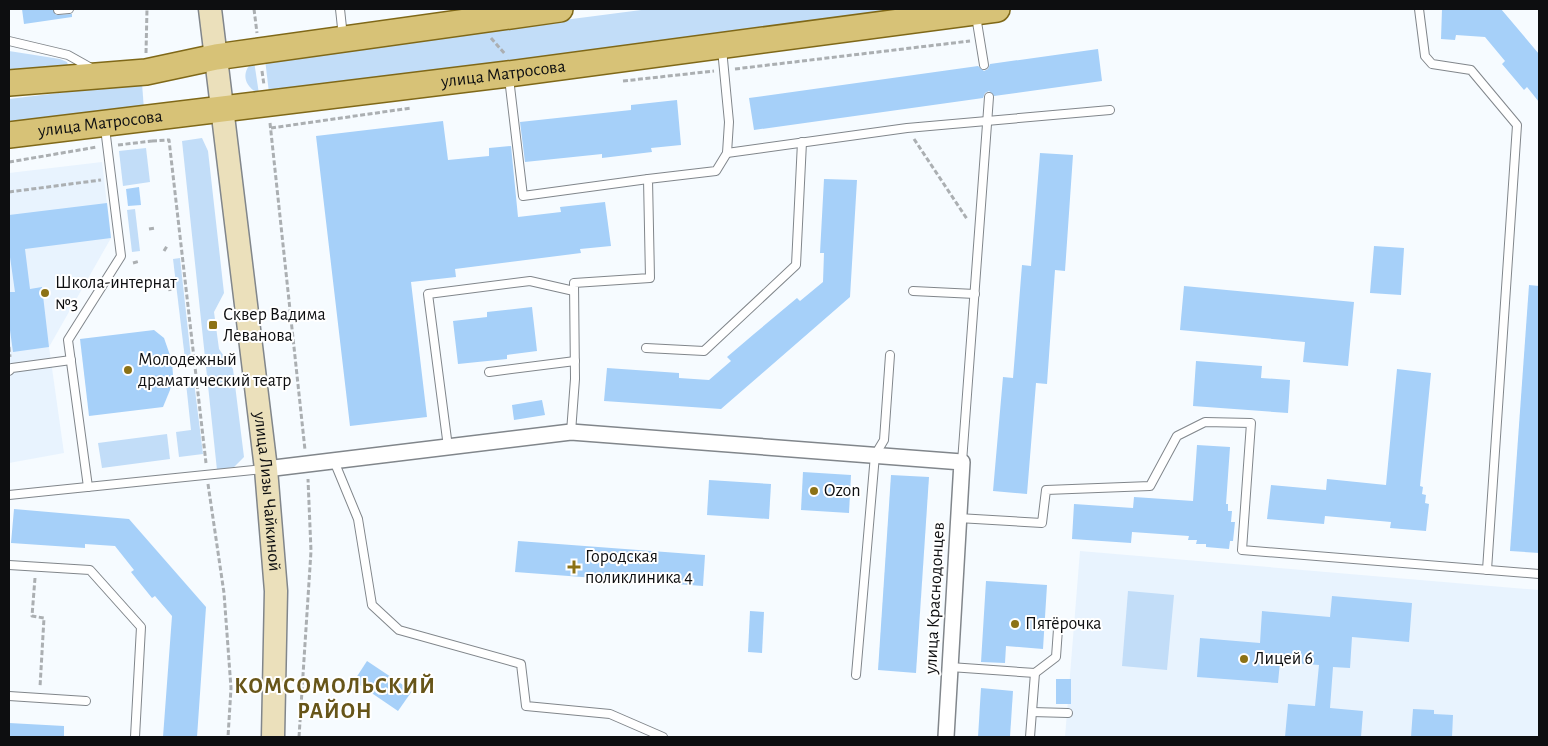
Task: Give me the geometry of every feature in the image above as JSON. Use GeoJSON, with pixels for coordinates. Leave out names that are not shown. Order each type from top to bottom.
{"type":"FeatureCollection","features":[{"type":"Feature","properties":{"kind":"main road","name":"улица Лизы Чайкиной"},"geometry":{"type":"LineString","coordinates":[[210,9],[266,469],[276,591],[273,737]]}},
{"type":"Feature","properties":{"kind":"main road"},"geometry":{"type":"LineString","coordinates":[[9,83],[108,77],[146,72],[216,57],[343,39],[475,17],[560,9]]}},
{"type":"Feature","properties":{"kind":"main road","name":"улица Матросова"},"geometry":{"type":"LineString","coordinates":[[9,135],[514,73],[991,9]]}},
{"type":"Feature","properties":{"kind":"street"},"geometry":{"type":"LineString","coordinates":[[266,469],[571,432],[962,462]]}},
{"type":"Feature","properties":{"kind":"street","name":"улица Краснодонцев"},"geometry":{"type":"LineString","coordinates":[[946,737],[962,462]]}},
{"type":"Feature","properties":{"kind":"lane"},"geometry":{"type":"LineString","coordinates":[[58,10],[69,9]]}},
{"type":"Feature","properties":{"kind":"lane"},"geometry":{"type":"LineString","coordinates":[[340,9],[343,39]]}},
{"type":"Feature","properties":{"kind":"lane"},"geometry":{"type":"LineString","coordinates":[[984,65],[980,39],[991,9]]}},
{"type":"Feature","properties":{"kind":"lane"},"geometry":{"type":"LineString","coordinates":[[1419,9],[1425,56],[1432,64],[1471,70],[1517,125],[1487,570]]}},
{"type":"Feature","properties":{"kind":"lane"},"geometry":{"type":"LineString","coordinates":[[9,41],[68,55],[108,77]]}},
{"type":"Feature","properties":{"kind":"lane"},"geometry":{"type":"LineString","coordinates":[[514,73],[523,196],[716,171],[727,153],[729,122],[721,44]]}},
{"type":"Feature","properties":{"kind":"lane"},"geometry":{"type":"LineString","coordinates":[[962,462],[989,97]]}},
{"type":"Feature","properties":{"kind":"lane"},"geometry":{"type":"LineString","coordinates":[[727,153],[907,128],[988,119],[1110,110]]}},
{"type":"Feature","properties":{"kind":"lane"},"geometry":{"type":"LineString","coordinates":[[88,487],[68,340],[120,256],[105,123]]}},
{"type":"Feature","properties":{"kind":"lane"},"geometry":{"type":"LineString","coordinates":[[646,348],[704,351],[796,265],[802,142]]}},
{"type":"Feature","properties":{"kind":"lane"},"geometry":{"type":"LineString","coordinates":[[571,432],[575,361],[574,283],[650,278],[648,179]]}},
{"type":"Feature","properties":{"kind":"lane"},"geometry":{"type":"LineString","coordinates":[[448,447],[428,294],[530,282],[574,290]]}},
{"type":"Feature","properties":{"kind":"lane"},"geometry":{"type":"LineString","coordinates":[[913,291],[974,294]]}},
{"type":"Feature","properties":{"kind":"lane"},"geometry":{"type":"LineString","coordinates":[[856,674],[875,455],[884,440],[890,355]]}},
{"type":"Feature","properties":{"kind":"lane"},"geometry":{"type":"LineString","coordinates":[[9,371],[12,368],[71,360]]}},
{"type":"Feature","properties":{"kind":"lane"},"geometry":{"type":"LineString","coordinates":[[489,372],[575,361]]}},
{"type":"Feature","properties":{"kind":"lane"},"geometry":{"type":"LineString","coordinates":[[958,518],[1042,523],[1046,490],[1150,486],[1177,436],[1205,422],[1251,422],[1242,550],[1539,574]]}},
{"type":"Feature","properties":{"kind":"lane"},"geometry":{"type":"LineString","coordinates":[[334,461],[358,519],[372,604],[399,630],[521,664],[526,706],[610,714],[663,737]]}},
{"type":"Feature","properties":{"kind":"lane"},"geometry":{"type":"LineString","coordinates":[[9,495],[266,469]]}},
{"type":"Feature","properties":{"kind":"lane"},"geometry":{"type":"LineString","coordinates":[[9,565],[90,570],[141,627],[134,737]]}},
{"type":"Feature","properties":{"kind":"lane"},"geometry":{"type":"LineString","coordinates":[[950,667],[1035,673],[1056,657],[1058,630]]}},
{"type":"Feature","properties":{"kind":"lane"},"geometry":{"type":"LineString","coordinates":[[1030,737],[1035,673]]}},
{"type":"Feature","properties":{"kind":"lane"},"geometry":{"type":"LineString","coordinates":[[9,696],[86,701]]}},
{"type":"Feature","properties":{"kind":"lane"},"geometry":{"type":"LineString","coordinates":[[1032,712],[1068,713]]}},
{"type":"Feature","properties":{"kind":"path"},"geometry":{"type":"LineString","coordinates":[[254,9],[271,128],[307,464],[311,551],[299,737]]}},
{"type":"Feature","properties":{"kind":"path"},"geometry":{"type":"LineString","coordinates":[[475,17],[514,73]]}},
{"type":"Feature","properties":{"kind":"path"},"geometry":{"type":"LineString","coordinates":[[724,70],[980,39]]}},
{"type":"Feature","properties":{"kind":"path"},"geometry":{"type":"LineString","coordinates":[[271,128],[415,108]]}},
{"type":"Feature","properties":{"kind":"path"},"geometry":{"type":"LineString","coordinates":[[907,128],[979,236]]}},
{"type":"Feature","properties":{"kind":"path"},"geometry":{"type":"LineString","coordinates":[[152,141],[169,140],[207,474],[224,593],[231,688],[228,737]]}},
{"type":"Feature","properties":{"kind":"path"},"geometry":{"type":"LineString","coordinates":[[9,192],[111,179]]}},
{"type":"Feature","properties":{"kind":"path"},"geometry":{"type":"LineString","coordinates":[[150,229],[155,228]]}},
{"type":"Feature","properties":{"kind":"path"},"geometry":{"type":"LineString","coordinates":[[164,251],[167,246]]}},
{"type":"Feature","properties":{"kind":"path"},"geometry":{"type":"LineString","coordinates":[[133,263],[140,262]]}},
{"type":"Feature","properties":{"kind":"path"},"geometry":{"type":"LineString","coordinates":[[150,285],[154,279]]}},
{"type":"Feature","properties":{"kind":"path"},"geometry":{"type":"LineString","coordinates":[[169,282],[170,291]]}},
{"type":"Feature","properties":{"kind":"path"},"geometry":{"type":"LineString","coordinates":[[172,365],[194,362]]}},
{"type":"Feature","properties":{"kind":"path"},"geometry":{"type":"LineString","coordinates":[[35,567],[32,616],[44,618],[40,698]]}},
{"type":"Feature","properties":{"kind":"shaded area"},"geometry":{"type":"Polygon","coordinates":[[[649,9],[923,9],[269,93],[265,59],[649,9]]]}},
{"type":"Feature","properties":{"kind":"shaded area"},"geometry":{"type":"Polygon","coordinates":[[[9,51],[60,59],[67,62],[69,68],[9,80],[9,51]]]}},
{"type":"Feature","properties":{"kind":"shaded area"},"geometry":{"type":"Polygon","coordinates":[[[254,61],[259,94],[247,83],[245,74],[254,61]]]}},
{"type":"Feature","properties":{"kind":"shaded area"},"geometry":{"type":"Polygon","coordinates":[[[142,83],[144,110],[9,127],[9,99],[142,83]]]}},
{"type":"Feature","properties":{"kind":"shaded area"},"geometry":{"type":"Polygon","coordinates":[[[202,138],[208,151],[224,293],[214,312],[219,349],[233,369],[244,457],[234,467],[217,470],[182,141],[202,138]]]}},
{"type":"Feature","properties":{"kind":"shaded area"},"geometry":{"type":"Polygon","coordinates":[[[146,148],[150,182],[123,186],[119,151],[146,148]]]}},
{"type":"Feature","properties":{"kind":"shaded area","name":"Школа-интернат №3"},"geometry":{"type":"Polygon","coordinates":[[[102,162],[111,238],[49,347],[64,453],[9,463],[9,173],[102,162]]]}},
{"type":"Feature","properties":{"kind":"shaded area"},"geometry":{"type":"Polygon","coordinates":[[[135,209],[140,251],[132,252],[127,210],[135,209]]]}},
{"type":"Feature","properties":{"kind":"shaded area"},"geometry":{"type":"Polygon","coordinates":[[[180,258],[191,358],[185,359],[173,259],[180,258]]]}},
{"type":"Feature","properties":{"kind":"shaded area"},"geometry":{"type":"Polygon","coordinates":[[[194,382],[203,454],[179,457],[176,432],[191,430],[186,383],[194,382]]]}},
{"type":"Feature","properties":{"kind":"shaded area"},"geometry":{"type":"Polygon","coordinates":[[[167,434],[170,459],[102,468],[98,443],[167,434]]]}},
{"type":"Feature","properties":{"kind":"shaded area","name":"Лицей 6"},"geometry":{"type":"Polygon","coordinates":[[[1080,551],[1539,590],[1539,737],[1065,737],[1080,551]]]}},
{"type":"Feature","properties":{"kind":"shaded area"},"geometry":{"type":"Polygon","coordinates":[[[1128,591],[1174,595],[1167,670],[1122,666],[1128,591]]]}},
{"type":"Feature","properties":{"kind":"building"},"geometry":{"type":"Polygon","coordinates":[[[22,9],[53,9],[56,15],[72,14],[72,17],[24,24],[22,9]]]}},
{"type":"Feature","properties":{"kind":"building"},"geometry":{"type":"Polygon","coordinates":[[[1442,9],[1501,9],[1539,54],[1539,102],[1527,87],[1524,90],[1502,64],[1505,61],[1485,37],[1456,35],[1455,40],[1441,39],[1442,9]]]}},
{"type":"Feature","properties":{"kind":"building"},"geometry":{"type":"Polygon","coordinates":[[[1098,49],[1102,81],[994,96],[989,91],[985,93],[983,98],[754,130],[749,98],[978,66],[984,71],[988,69],[990,64],[1098,49]]]}},
{"type":"Feature","properties":{"kind":"building"},"geometry":{"type":"Polygon","coordinates":[[[677,100],[681,145],[651,148],[652,152],[602,158],[602,154],[525,162],[520,122],[631,110],[631,105],[677,100]]]}},
{"type":"Feature","properties":{"kind":"building"},"geometry":{"type":"Polygon","coordinates":[[[443,121],[448,160],[489,156],[489,148],[511,146],[518,217],[561,212],[560,207],[605,202],[611,246],[580,249],[581,253],[455,269],[456,277],[411,282],[427,417],[350,426],[316,136],[443,121]]]}},
{"type":"Feature","properties":{"kind":"building"},"geometry":{"type":"Polygon","coordinates":[[[1040,153],[1073,155],[1065,271],[1055,270],[1047,384],[1036,383],[1027,494],[993,491],[1003,377],[1013,378],[1022,265],[1031,266],[1040,153]]]}},
{"type":"Feature","properties":{"kind":"building"},"geometry":{"type":"Polygon","coordinates":[[[824,179],[857,180],[850,297],[721,409],[604,401],[607,368],[679,373],[679,378],[709,380],[731,361],[727,357],[797,298],[800,301],[823,282],[824,253],[820,253],[824,179]]]}},
{"type":"Feature","properties":{"kind":"building"},"geometry":{"type":"Polygon","coordinates":[[[139,187],[141,205],[128,206],[126,189],[139,187]]]}},
{"type":"Feature","properties":{"kind":"building"},"geometry":{"type":"Polygon","coordinates":[[[107,203],[111,238],[25,249],[30,289],[42,287],[49,347],[13,352],[9,323],[9,292],[15,292],[9,250],[9,215],[107,203]]]}},
{"type":"Feature","properties":{"kind":"building"},"geometry":{"type":"Polygon","coordinates":[[[1374,246],[1404,248],[1401,295],[1370,293],[1374,246]]]}},
{"type":"Feature","properties":{"kind":"building"},"geometry":{"type":"Polygon","coordinates":[[[1529,285],[1539,286],[1539,553],[1510,551],[1529,285]]]}},
{"type":"Feature","properties":{"kind":"building"},"geometry":{"type":"Polygon","coordinates":[[[1184,286],[1354,302],[1348,366],[1303,362],[1305,342],[1180,330],[1184,286]]]}},
{"type":"Feature","properties":{"kind":"building"},"geometry":{"type":"Polygon","coordinates":[[[532,307],[537,351],[507,355],[507,359],[458,364],[453,321],[487,317],[487,312],[532,307]]]}},
{"type":"Feature","properties":{"kind":"building","name":"Молодежный драматический театр"},"geometry":{"type":"Polygon","coordinates":[[[154,330],[164,338],[172,361],[173,375],[170,390],[163,407],[89,416],[80,339],[154,330]]]}},
{"type":"Feature","properties":{"kind":"building"},"geometry":{"type":"Polygon","coordinates":[[[1196,361],[1262,366],[1261,378],[1290,380],[1288,413],[1193,406],[1196,361]]]}},
{"type":"Feature","properties":{"kind":"building"},"geometry":{"type":"Polygon","coordinates":[[[1397,369],[1431,373],[1420,486],[1423,487],[1422,494],[1426,495],[1425,503],[1429,504],[1426,531],[1390,528],[1391,522],[1325,516],[1324,524],[1267,519],[1271,485],[1326,490],[1327,479],[1386,485],[1397,369]]]}},
{"type":"Feature","properties":{"kind":"building"},"geometry":{"type":"Polygon","coordinates":[[[542,400],[545,415],[514,420],[512,405],[542,400]]]}},
{"type":"Feature","properties":{"kind":"building"},"geometry":{"type":"Polygon","coordinates":[[[1197,445],[1230,447],[1226,504],[1228,504],[1228,511],[1232,511],[1231,522],[1235,522],[1233,541],[1230,541],[1229,549],[1196,544],[1197,540],[1188,540],[1189,536],[1132,532],[1131,543],[1072,539],[1074,504],[1133,508],[1134,497],[1193,501],[1197,445]]]}},
{"type":"Feature","properties":{"kind":"building"},"geometry":{"type":"Polygon","coordinates":[[[803,472],[851,475],[849,513],[801,510],[803,472]]]}},
{"type":"Feature","properties":{"kind":"building"},"geometry":{"type":"Polygon","coordinates":[[[891,475],[929,477],[916,673],[878,670],[891,475]]]}},
{"type":"Feature","properties":{"kind":"building"},"geometry":{"type":"Polygon","coordinates":[[[709,480],[771,484],[769,519],[707,515],[709,480]]]}},
{"type":"Feature","properties":{"kind":"building"},"geometry":{"type":"Polygon","coordinates":[[[14,509],[129,519],[206,607],[197,737],[163,737],[172,616],[155,596],[152,598],[131,572],[134,570],[115,546],[85,544],[85,548],[11,543],[14,509]]]}},
{"type":"Feature","properties":{"kind":"building"},"geometry":{"type":"Polygon","coordinates":[[[518,541],[705,555],[703,586],[515,572],[518,541]]]}},
{"type":"Feature","properties":{"kind":"building"},"geometry":{"type":"Polygon","coordinates":[[[986,581],[1047,585],[1043,649],[1006,646],[1005,663],[981,662],[986,581]]]}},
{"type":"Feature","properties":{"kind":"building"},"geometry":{"type":"Polygon","coordinates":[[[1332,596],[1412,603],[1409,642],[1352,637],[1350,668],[1333,667],[1330,708],[1363,711],[1361,737],[1285,737],[1288,704],[1315,706],[1319,665],[1280,662],[1278,683],[1197,677],[1200,638],[1260,643],[1262,611],[1330,617],[1332,596]]]}},
{"type":"Feature","properties":{"kind":"building"},"geometry":{"type":"Polygon","coordinates":[[[750,611],[764,612],[762,653],[748,652],[750,611]]]}},
{"type":"Feature","properties":{"kind":"building"},"geometry":{"type":"Polygon","coordinates":[[[367,661],[412,691],[398,711],[354,681],[367,661]]]}},
{"type":"Feature","properties":{"kind":"building"},"geometry":{"type":"Polygon","coordinates":[[[1056,679],[1071,679],[1071,704],[1056,704],[1056,679]]]}},
{"type":"Feature","properties":{"kind":"building"},"geometry":{"type":"Polygon","coordinates":[[[981,688],[1013,691],[1010,737],[978,737],[981,688]]]}},
{"type":"Feature","properties":{"kind":"building"},"geometry":{"type":"Polygon","coordinates":[[[1413,709],[1434,710],[1434,714],[1453,715],[1452,737],[1411,737],[1413,709]]]}},
{"type":"Feature","properties":{"kind":"building"},"geometry":{"type":"Polygon","coordinates":[[[9,723],[64,726],[64,737],[9,737],[9,723]]]}},
{"type":"Feature","properties":{"kind":"place","name":"Школа-интернат №3"},"geometry":{"type":"Point","coordinates":[45,293]}},
{"type":"Feature","properties":{"kind":"place","name":"Сквер Вадима Леванова"},"geometry":{"type":"Point","coordinates":[213,325]}},
{"type":"Feature","properties":{"kind":"place","name":"Молодежный драматический театр"},"geometry":{"type":"Point","coordinates":[128,370]}},
{"type":"Feature","properties":{"kind":"place","name":"Ozon"},"geometry":{"type":"Point","coordinates":[814,491]}},
{"type":"Feature","properties":{"kind":"place","name":"Городская поликлиника 4"},"geometry":{"type":"Point","coordinates":[574,567]}},
{"type":"Feature","properties":{"kind":"place","name":"Пятёрочка"},"geometry":{"type":"Point","coordinates":[1015,624]}},
{"type":"Feature","properties":{"kind":"place","name":"Лицей 6"},"geometry":{"type":"Point","coordinates":[1244,659]}},
{"type":"Feature","properties":{"kind":"district","name":"КОМСОМОЛЬСКИЙ РАЙОН"},"geometry":{"type":"Point","coordinates":[335,698]}}]}
